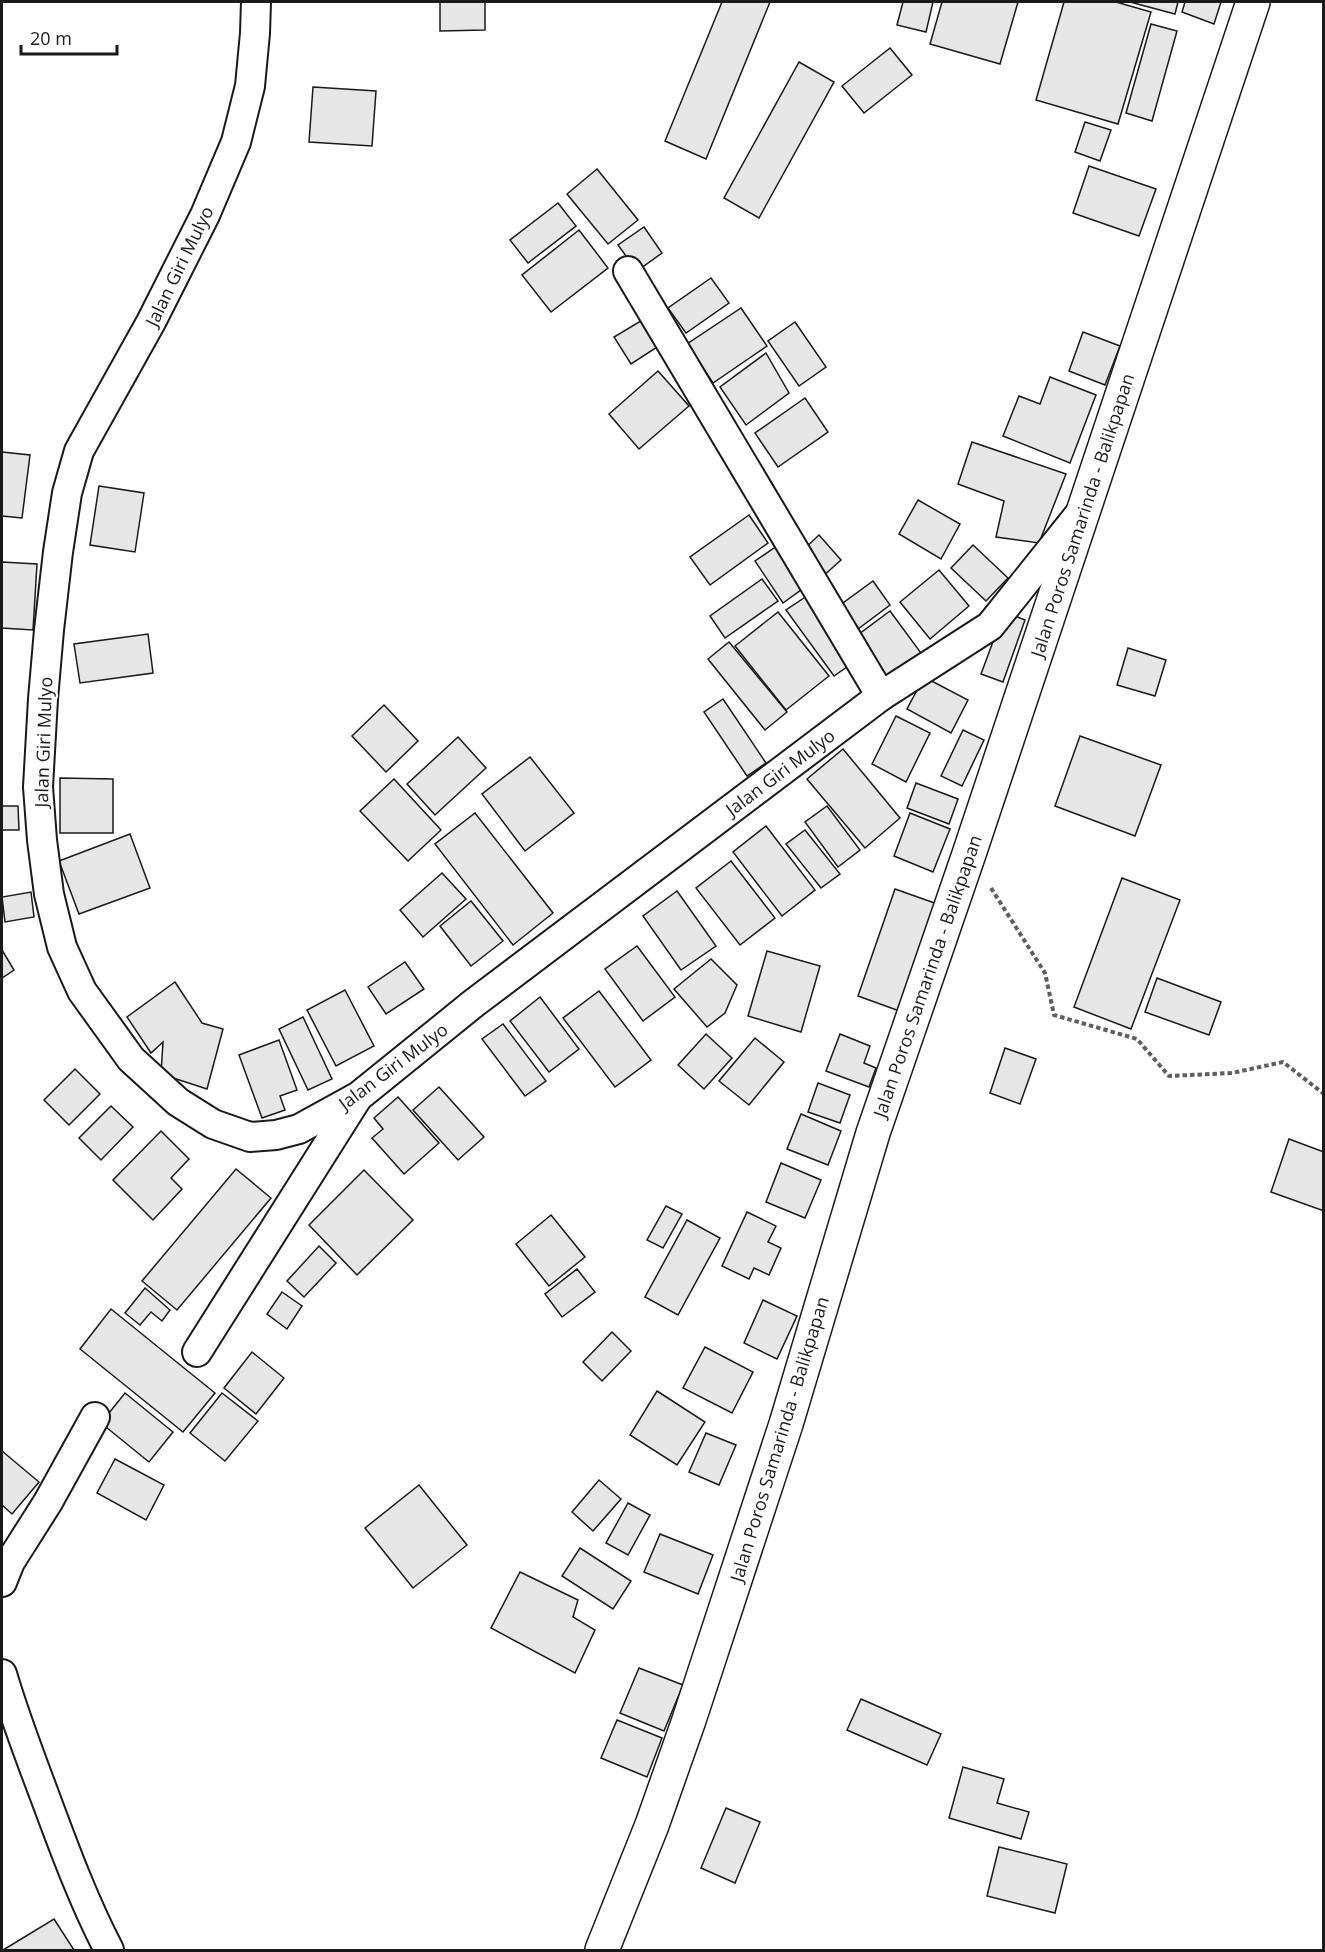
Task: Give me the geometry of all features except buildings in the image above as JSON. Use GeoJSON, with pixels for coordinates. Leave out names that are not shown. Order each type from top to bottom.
{"type":"FeatureCollection","features":[{"type":"Feature","properties":{"kind":"highway","name":"Jalan Poros Samarinda - Balikpapan"},"geometry":{"type":"LineString","coordinates":[[602,1950],[652,1825],[689,1720],[786,1424],[873,1133],[969,854],[1253,2]]}},
{"type":"Feature","properties":{"kind":"street","name":"Jalan Giri Mulyo"},"geometry":{"type":"LineString","coordinates":[[256,2],[250,86],[236,142],[205,216],[152,322],[79,451],[67,493],[58,552],[43,699],[38,787],[49,894],[62,947],[82,991],[131,1059],[178,1102],[213,1124],[250,1137],[276,1135],[299,1129],[359,1096],[474,1003],[881,696],[990,626],[1084,509]]}},
{"type":"Feature","properties":{"kind":"street"},"geometry":{"type":"LineString","coordinates":[[628,271],[881,696]]}},
{"type":"Feature","properties":{"kind":"street"},"geometry":{"type":"LineString","coordinates":[[197,1352],[359,1096]]}},
{"type":"Feature","properties":{"kind":"street"},"geometry":{"type":"LineString","coordinates":[[4,1569],[48,1502],[95,1417]]}},
{"type":"Feature","properties":{"kind":"street"},"geometry":{"type":"LineString","coordinates":[[2,1674],[11,1706],[63,1846],[88,1909],[109,1950]]}},
{"type":"Feature","properties":{"kind":"path"},"geometry":{"type":"LineString","coordinates":[[969,854],[1045,973],[1054,1015],[1137,1039],[1169,1076],[1233,1073],[1283,1062],[1323,1094]]}}]}
